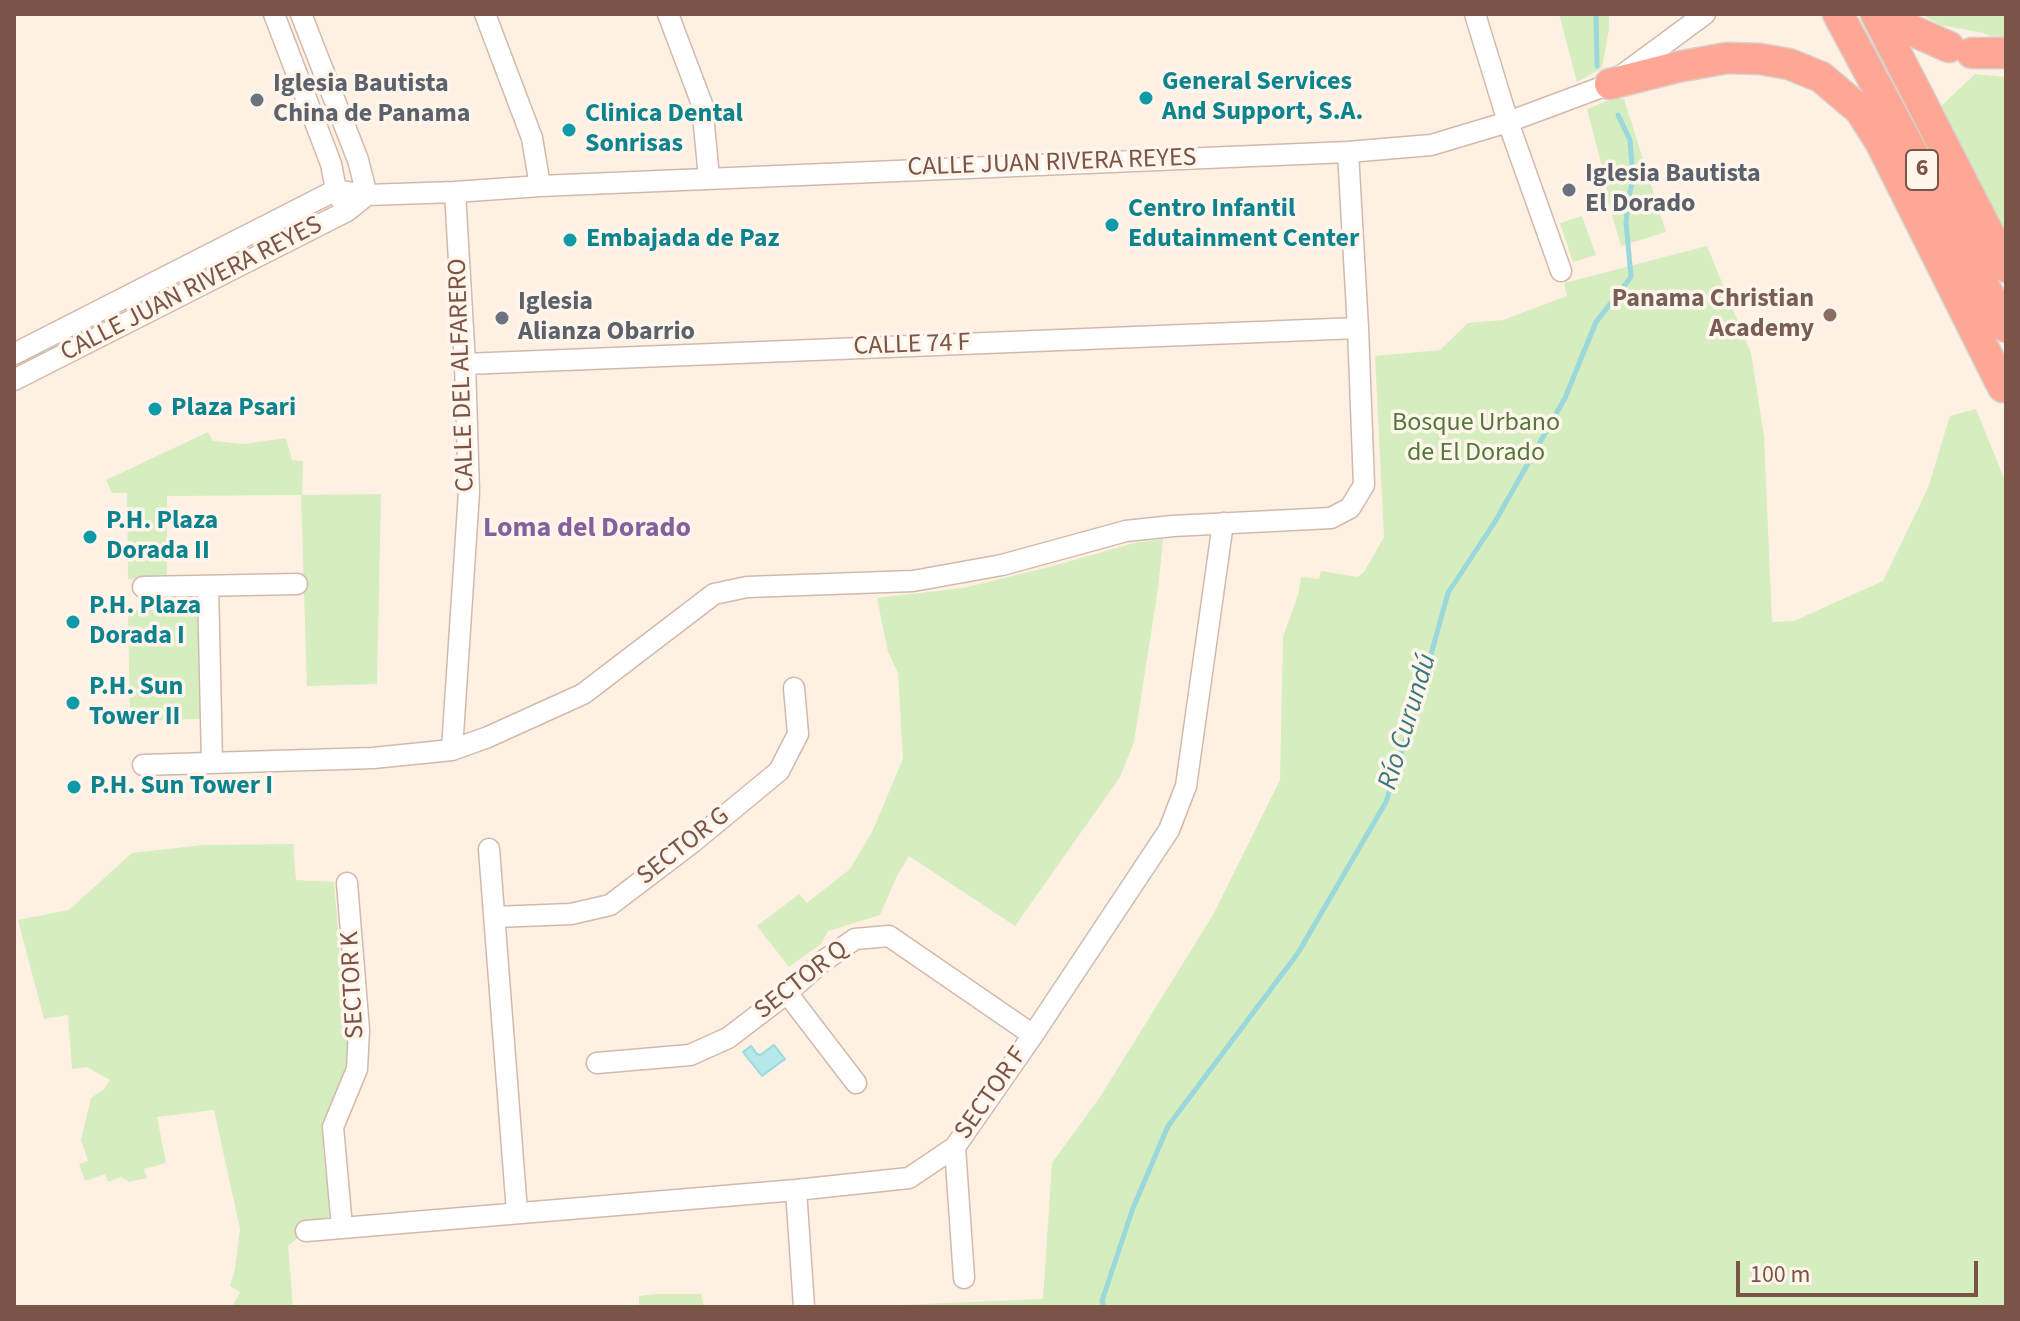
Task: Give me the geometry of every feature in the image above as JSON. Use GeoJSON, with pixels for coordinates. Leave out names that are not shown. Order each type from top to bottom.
{"type":"FeatureCollection","features":[{"type":"Feature","properties":{"kind":"highway","name":"6"},"geometry":{"type":"LineString","coordinates":[[1838,14],[2006,327]]}},
{"type":"Feature","properties":{"kind":"highway","name":"6"},"geometry":{"type":"LineString","coordinates":[[1876,14],[2006,267]]}},
{"type":"Feature","properties":{"kind":"highway"},"geometry":{"type":"LineString","coordinates":[[1890,14],[1911,30],[1961,50],[2006,53]]}},
{"type":"Feature","properties":{"kind":"highway"},"geometry":{"type":"LineString","coordinates":[[1610,84],[1727,58],[1789,64],[1821,77],[1860,110],[1881,143],[2003,387]]}},
{"type":"Feature","properties":{"kind":"street"},"geometry":{"type":"LineString","coordinates":[[274,14],[331,164],[336,190],[347,211]]}},
{"type":"Feature","properties":{"kind":"street"},"geometry":{"type":"LineString","coordinates":[[301,14],[358,160],[367,195]]}},
{"type":"Feature","properties":{"kind":"street"},"geometry":{"type":"LineString","coordinates":[[485,14],[532,138],[540,186]]}},
{"type":"Feature","properties":{"kind":"street"},"geometry":{"type":"LineString","coordinates":[[668,14],[702,104],[709,178]]}},
{"type":"Feature","properties":{"kind":"street"},"geometry":{"type":"LineString","coordinates":[[1475,14],[1508,122],[1561,271]]}},
{"type":"Feature","properties":{"kind":"street","name":"CALLE JUAN RIVERA REYES"},"geometry":{"type":"LineString","coordinates":[[14,354],[336,190],[367,195],[455,192],[709,178],[1348,152],[1431,145],[1508,122],[1610,84],[1705,14]]}},
{"type":"Feature","properties":{"kind":"street"},"geometry":{"type":"LineString","coordinates":[[143,765],[373,758],[452,750],[583,694],[714,594],[747,587],[913,581],[1002,565],[1126,531],[1331,518],[1350,508],[1364,485],[1348,152]]}},
{"type":"Feature","properties":{"kind":"street","name":"CALLE DEL ALFARERO"},"geometry":{"type":"LineString","coordinates":[[452,750],[469,492],[455,192]]}},
{"type":"Feature","properties":{"kind":"street","name":"CALLE JUAN RIVERA REYES"},"geometry":{"type":"LineString","coordinates":[[14,380],[347,211],[367,195]]}},
{"type":"Feature","properties":{"kind":"street","name":"CALLE 74 F"},"geometry":{"type":"LineString","coordinates":[[465,364],[1358,328]]}},
{"type":"Feature","properties":{"kind":"street","name":"SECTOR F"},"geometry":{"type":"LineString","coordinates":[[306,1231],[909,1178],[955,1147],[1169,830],[1186,786],[1223,523]]}},
{"type":"Feature","properties":{"kind":"street"},"geometry":{"type":"LineString","coordinates":[[143,587],[297,584]]}},
{"type":"Feature","properties":{"kind":"street"},"geometry":{"type":"LineString","coordinates":[[208,586],[212,763]]}},
{"type":"Feature","properties":{"kind":"street","name":"SECTOR G"},"geometry":{"type":"LineString","coordinates":[[495,917],[571,914],[610,905],[693,842],[779,771],[798,734],[794,688]]}},
{"type":"Feature","properties":{"kind":"street"},"geometry":{"type":"LineString","coordinates":[[489,849],[517,1212]]}},
{"type":"Feature","properties":{"kind":"street","name":"SECTOR K"},"geometry":{"type":"LineString","coordinates":[[342,1227],[333,1127],[357,1069],[359,1030],[347,883]]}},
{"type":"Feature","properties":{"kind":"street","name":"SECTOR Q"},"geometry":{"type":"LineString","coordinates":[[597,1063],[690,1055],[728,1038],[855,939],[889,936],[1033,1035]]}},
{"type":"Feature","properties":{"kind":"street"},"geometry":{"type":"LineString","coordinates":[[787,993],[856,1083]]}},
{"type":"Feature","properties":{"kind":"street"},"geometry":{"type":"LineString","coordinates":[[955,1147],[964,1278]]}},
{"type":"Feature","properties":{"kind":"street"},"geometry":{"type":"LineString","coordinates":[[796,1190],[804,1307]]}},
{"type":"Feature","properties":{"kind":"green space"},"geometry":{"type":"Polygon","coordinates":[[[1559,14],[1609,14],[1602,68],[1577,82],[1559,14]]]}},
{"type":"Feature","properties":{"kind":"green space"},"geometry":{"type":"Polygon","coordinates":[[[1920,14],[2006,14],[2006,41],[1941,25],[1920,14]]]}},
{"type":"Feature","properties":{"kind":"green space"},"geometry":{"type":"Polygon","coordinates":[[[1975,74],[2006,77],[2006,232],[1940,107],[1975,74]]]}},
{"type":"Feature","properties":{"kind":"green space"},"geometry":{"type":"Polygon","coordinates":[[[1612,99],[1624,99],[1666,232],[1621,246],[1587,109],[1612,99]]]}},
{"type":"Feature","properties":{"kind":"green space"},"geometry":{"type":"Polygon","coordinates":[[[1582,216],[1596,255],[1573,262],[1560,223],[1582,216]]]}},
{"type":"Feature","properties":{"kind":"green space","name":"Bosque Urbano de El Dorado"},"geometry":{"type":"Polygon","coordinates":[[[1707,246],[1751,353],[1764,436],[1772,622],[1794,621],[1883,581],[1928,488],[1950,416],[1976,409],[2006,483],[2006,1307],[900,1307],[1043,1299],[1052,1163],[1100,1097],[1213,915],[1280,780],[1283,637],[1301,577],[1319,579],[1321,571],[1358,577],[1384,537],[1375,356],[1440,350],[1468,323],[1503,320],[1567,296],[1564,283],[1707,246]]]}},
{"type":"Feature","properties":{"kind":"green space"},"geometry":{"type":"Polygon","coordinates":[[[208,432],[213,441],[244,444],[286,438],[292,460],[303,461],[302,495],[381,494],[377,684],[307,686],[301,495],[167,496],[167,576],[128,579],[127,493],[112,493],[106,480],[208,432]]]}},
{"type":"Feature","properties":{"kind":"green space"},"geometry":{"type":"Polygon","coordinates":[[[1163,539],[1134,742],[1120,777],[1015,926],[909,856],[880,915],[828,931],[821,944],[789,967],[757,926],[799,894],[807,903],[850,869],[872,832],[903,759],[898,673],[888,652],[877,598],[963,588],[1134,543],[1163,539]]]}},
{"type":"Feature","properties":{"kind":"green space"},"geometry":{"type":"Polygon","coordinates":[[[128,610],[198,610],[200,719],[130,721],[128,610]]]}},
{"type":"Feature","properties":{"kind":"green space"},"geometry":{"type":"Polygon","coordinates":[[[293,844],[296,880],[334,882],[347,1035],[347,1070],[324,1125],[323,1150],[332,1213],[288,1246],[293,1307],[232,1307],[240,1292],[230,1286],[240,1229],[214,1110],[157,1117],[166,1163],[144,1169],[147,1178],[129,1182],[121,1177],[108,1182],[105,1174],[85,1181],[79,1164],[88,1161],[81,1140],[91,1098],[103,1090],[110,1080],[87,1067],[72,1069],[68,1015],[44,1019],[18,920],[69,910],[132,853],[203,845],[293,844]]]}},
{"type":"Feature","properties":{"kind":"green space"},"geometry":{"type":"Polygon","coordinates":[[[701,1294],[704,1307],[639,1307],[639,1296],[701,1294]]]}},
{"type":"Feature","properties":{"kind":"water"},"geometry":{"type":"Polygon","coordinates":[[[774,1045],[785,1059],[762,1076],[743,1052],[751,1046],[760,1055],[774,1045]]]}},
{"type":"Feature","properties":{"kind":"waterway","name":"Río Curundú"},"geometry":{"type":"LineString","coordinates":[[1596,14],[1597,66]]}},
{"type":"Feature","properties":{"kind":"waterway","name":"Río Curundú"},"geometry":{"type":"LineString","coordinates":[[1104,1307],[1102,1301],[1133,1208],[1168,1126],[1298,953],[1386,802],[1448,593],[1496,520],[1565,398],[1596,322],[1631,277],[1626,222],[1633,180],[1630,140],[1618,115]]}},
{"type":"Feature","properties":{"kind":"place","name":"General Services And Support, S.A."},"geometry":{"type":"Point","coordinates":[1146,98]}},
{"type":"Feature","properties":{"kind":"place","name":"Iglesia Bautista China de Panama"},"geometry":{"type":"Point","coordinates":[257,100]}},
{"type":"Feature","properties":{"kind":"place","name":"Clinica Dental Sonrisas"},"geometry":{"type":"Point","coordinates":[569,130]}},
{"type":"Feature","properties":{"kind":"place","name":"Iglesia Bautista El Dorado"},"geometry":{"type":"Point","coordinates":[1569,190]}},
{"type":"Feature","properties":{"kind":"place","name":"Centro Infantil Edutainment Center"},"geometry":{"type":"Point","coordinates":[1112,225]}},
{"type":"Feature","properties":{"kind":"place","name":"Embajada de Paz"},"geometry":{"type":"Point","coordinates":[570,240]}},
{"type":"Feature","properties":{"kind":"place","name":"Panama Christian Academy"},"geometry":{"type":"Point","coordinates":[1830,315]}},
{"type":"Feature","properties":{"kind":"place","name":"Iglesia Alianza Obarrio"},"geometry":{"type":"Point","coordinates":[502,318]}},
{"type":"Feature","properties":{"kind":"place","name":"Plaza Psari"},"geometry":{"type":"Point","coordinates":[155,409]}},
{"type":"Feature","properties":{"kind":"place","name":"P.H. Plaza Dorada II"},"geometry":{"type":"Point","coordinates":[90,537]}},
{"type":"Feature","properties":{"kind":"place","name":"P.H. Plaza Dorada I"},"geometry":{"type":"Point","coordinates":[73,622]}},
{"type":"Feature","properties":{"kind":"place","name":"P.H. Sun Tower II"},"geometry":{"type":"Point","coordinates":[73,703]}},
{"type":"Feature","properties":{"kind":"place","name":"P.H. Sun Tower I"},"geometry":{"type":"Point","coordinates":[74,787]}},
{"type":"Feature","properties":{"kind":"district","name":"Loma del Dorado"},"geometry":{"type":"Point","coordinates":[587,530]}}]}
